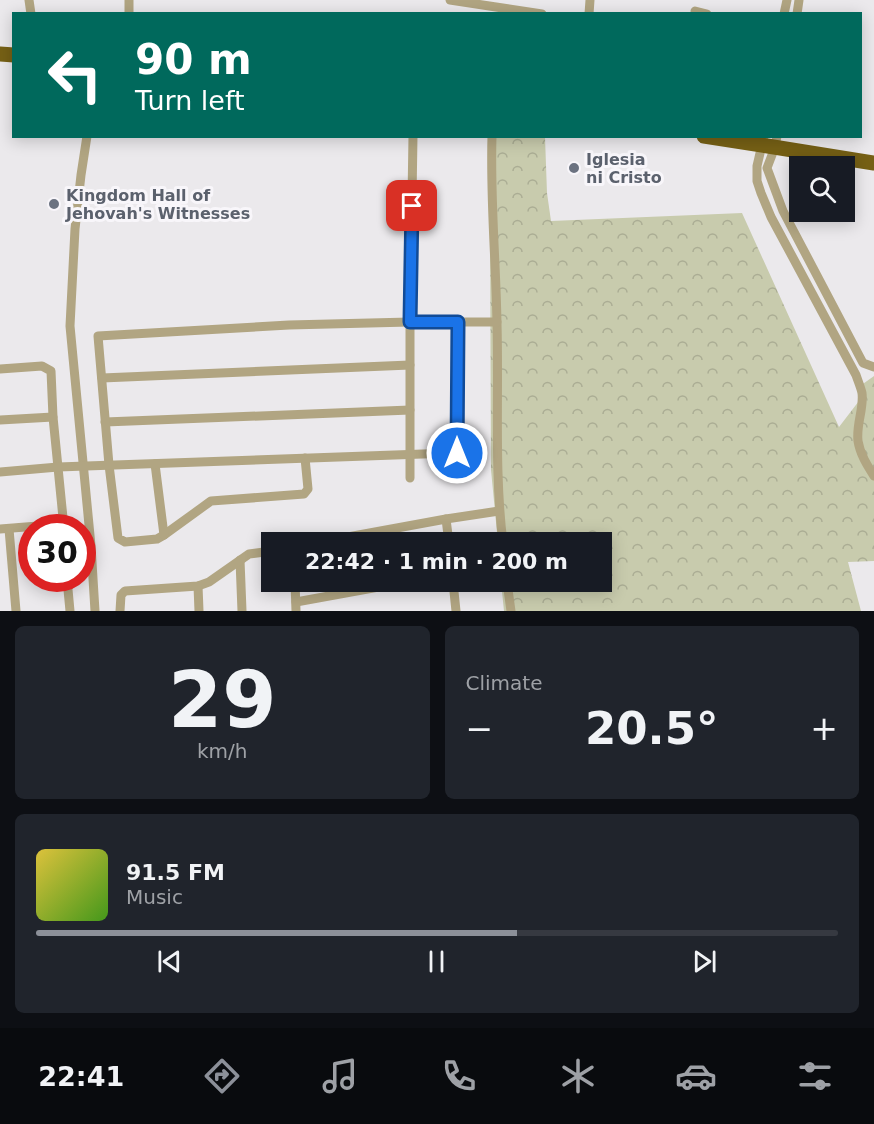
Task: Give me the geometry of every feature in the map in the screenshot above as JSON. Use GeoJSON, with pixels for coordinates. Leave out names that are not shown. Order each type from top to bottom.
{"type":"FeatureCollection","features":[{"type":"Feature","properties":{"kind":"highway"},"geometry":{"type":"LineString","coordinates":[[728,138],[763,141],[874,163]]}},
{"type":"Feature","properties":{"kind":"street"},"geometry":{"type":"LineString","coordinates":[[450,0],[533,12]]}},
{"type":"Feature","properties":{"kind":"street"},"geometry":{"type":"LineString","coordinates":[[694,11],[698,12]]}},
{"type":"Feature","properties":{"kind":"street"},"geometry":{"type":"LineString","coordinates":[[87,138],[75,229],[70,326],[95,611]]}},
{"type":"Feature","properties":{"kind":"street"},"geometry":{"type":"LineString","coordinates":[[410,478],[413,138]]}},
{"type":"Feature","properties":{"kind":"street"},"geometry":{"type":"LineString","coordinates":[[492,138],[499,511],[502,532]]}},
{"type":"Feature","properties":{"kind":"street"},"geometry":{"type":"LineString","coordinates":[[763,141],[767,168],[779,202],[863,363],[874,367]]}},
{"type":"Feature","properties":{"kind":"street"},"geometry":{"type":"LineString","coordinates":[[763,141],[757,166],[757,181],[771,217],[852,369],[862,393],[858,426],[859,444],[862,456],[874,476]]}},
{"type":"Feature","properties":{"kind":"street"},"geometry":{"type":"LineString","coordinates":[[457,453],[458,322]]}},
{"type":"Feature","properties":{"kind":"street"},"geometry":{"type":"LineString","coordinates":[[305,458],[308,489],[304,494],[211,501],[157,538],[125,542],[118,538],[98,336],[289,326],[497,322]]}},
{"type":"Feature","properties":{"kind":"street"},"geometry":{"type":"LineString","coordinates":[[852,369],[863,363]]}},
{"type":"Feature","properties":{"kind":"street"},"geometry":{"type":"LineString","coordinates":[[102,378],[410,365]]}},
{"type":"Feature","properties":{"kind":"street"},"geometry":{"type":"LineString","coordinates":[[0,369],[42,366],[51,371],[52,417],[62,514]]}},
{"type":"Feature","properties":{"kind":"street"},"geometry":{"type":"LineString","coordinates":[[105,422],[410,410]]}},
{"type":"Feature","properties":{"kind":"street"},"geometry":{"type":"LineString","coordinates":[[0,420],[52,417]]}},
{"type":"Feature","properties":{"kind":"street"},"geometry":{"type":"LineString","coordinates":[[0,472],[58,467],[479,452]]}},
{"type":"Feature","properties":{"kind":"street"},"geometry":{"type":"LineString","coordinates":[[155,464],[164,535]]}},
{"type":"Feature","properties":{"kind":"street"},"geometry":{"type":"LineString","coordinates":[[375,532],[499,511]]}},
{"type":"Feature","properties":{"kind":"street"},"geometry":{"type":"LineString","coordinates":[[446,519],[448,532]]}},
{"type":"Feature","properties":{"kind":"street"},"geometry":{"type":"LineString","coordinates":[[4,529],[16,611]]}},
{"type":"Feature","properties":{"kind":"street"},"geometry":{"type":"LineString","coordinates":[[120,611],[121,595],[125,591],[198,586],[209,582],[249,554],[261,552]]}},
{"type":"Feature","properties":{"kind":"street"},"geometry":{"type":"LineString","coordinates":[[240,560],[242,611]]}},
{"type":"Feature","properties":{"kind":"street"},"geometry":{"type":"LineString","coordinates":[[198,586],[199,611]]}},
{"type":"Feature","properties":{"kind":"street"},"geometry":{"type":"LineString","coordinates":[[69,592],[70,611]]}},
{"type":"Feature","properties":{"kind":"street"},"geometry":{"type":"LineString","coordinates":[[295,592],[296,607],[362,592]]}},
{"type":"Feature","properties":{"kind":"street"},"geometry":{"type":"LineString","coordinates":[[454,592],[456,611]]}},
{"type":"Feature","properties":{"kind":"street"},"geometry":{"type":"LineString","coordinates":[[508,592],[511,611]]}},
{"type":"Feature","properties":{"kind":"green space"},"geometry":{"type":"Polygon","coordinates":[[[493,138],[545,138],[547,193],[551,221],[742,213],[839,427],[862,397],[860,386],[874,376],[874,561],[848,562],[861,611],[504,611],[502,592],[612,592],[612,532],[497,532],[491,470],[490,224],[493,138]]]}},
{"type":"Feature","properties":{"kind":"place","name":"Iglesia ni Cristo"},"geometry":{"type":"Point","coordinates":[574,168]}},
{"type":"Feature","properties":{"kind":"place","name":"Kingdom Hall of Jehovah's Witnesses"},"geometry":{"type":"Point","coordinates":[54,204]}},
{"type":"Feature","properties":{"kind":"route"},"geometry":{"type":"LineString","coordinates":[[412,206],[410,322],[458,322],[457,453]]}}]}
